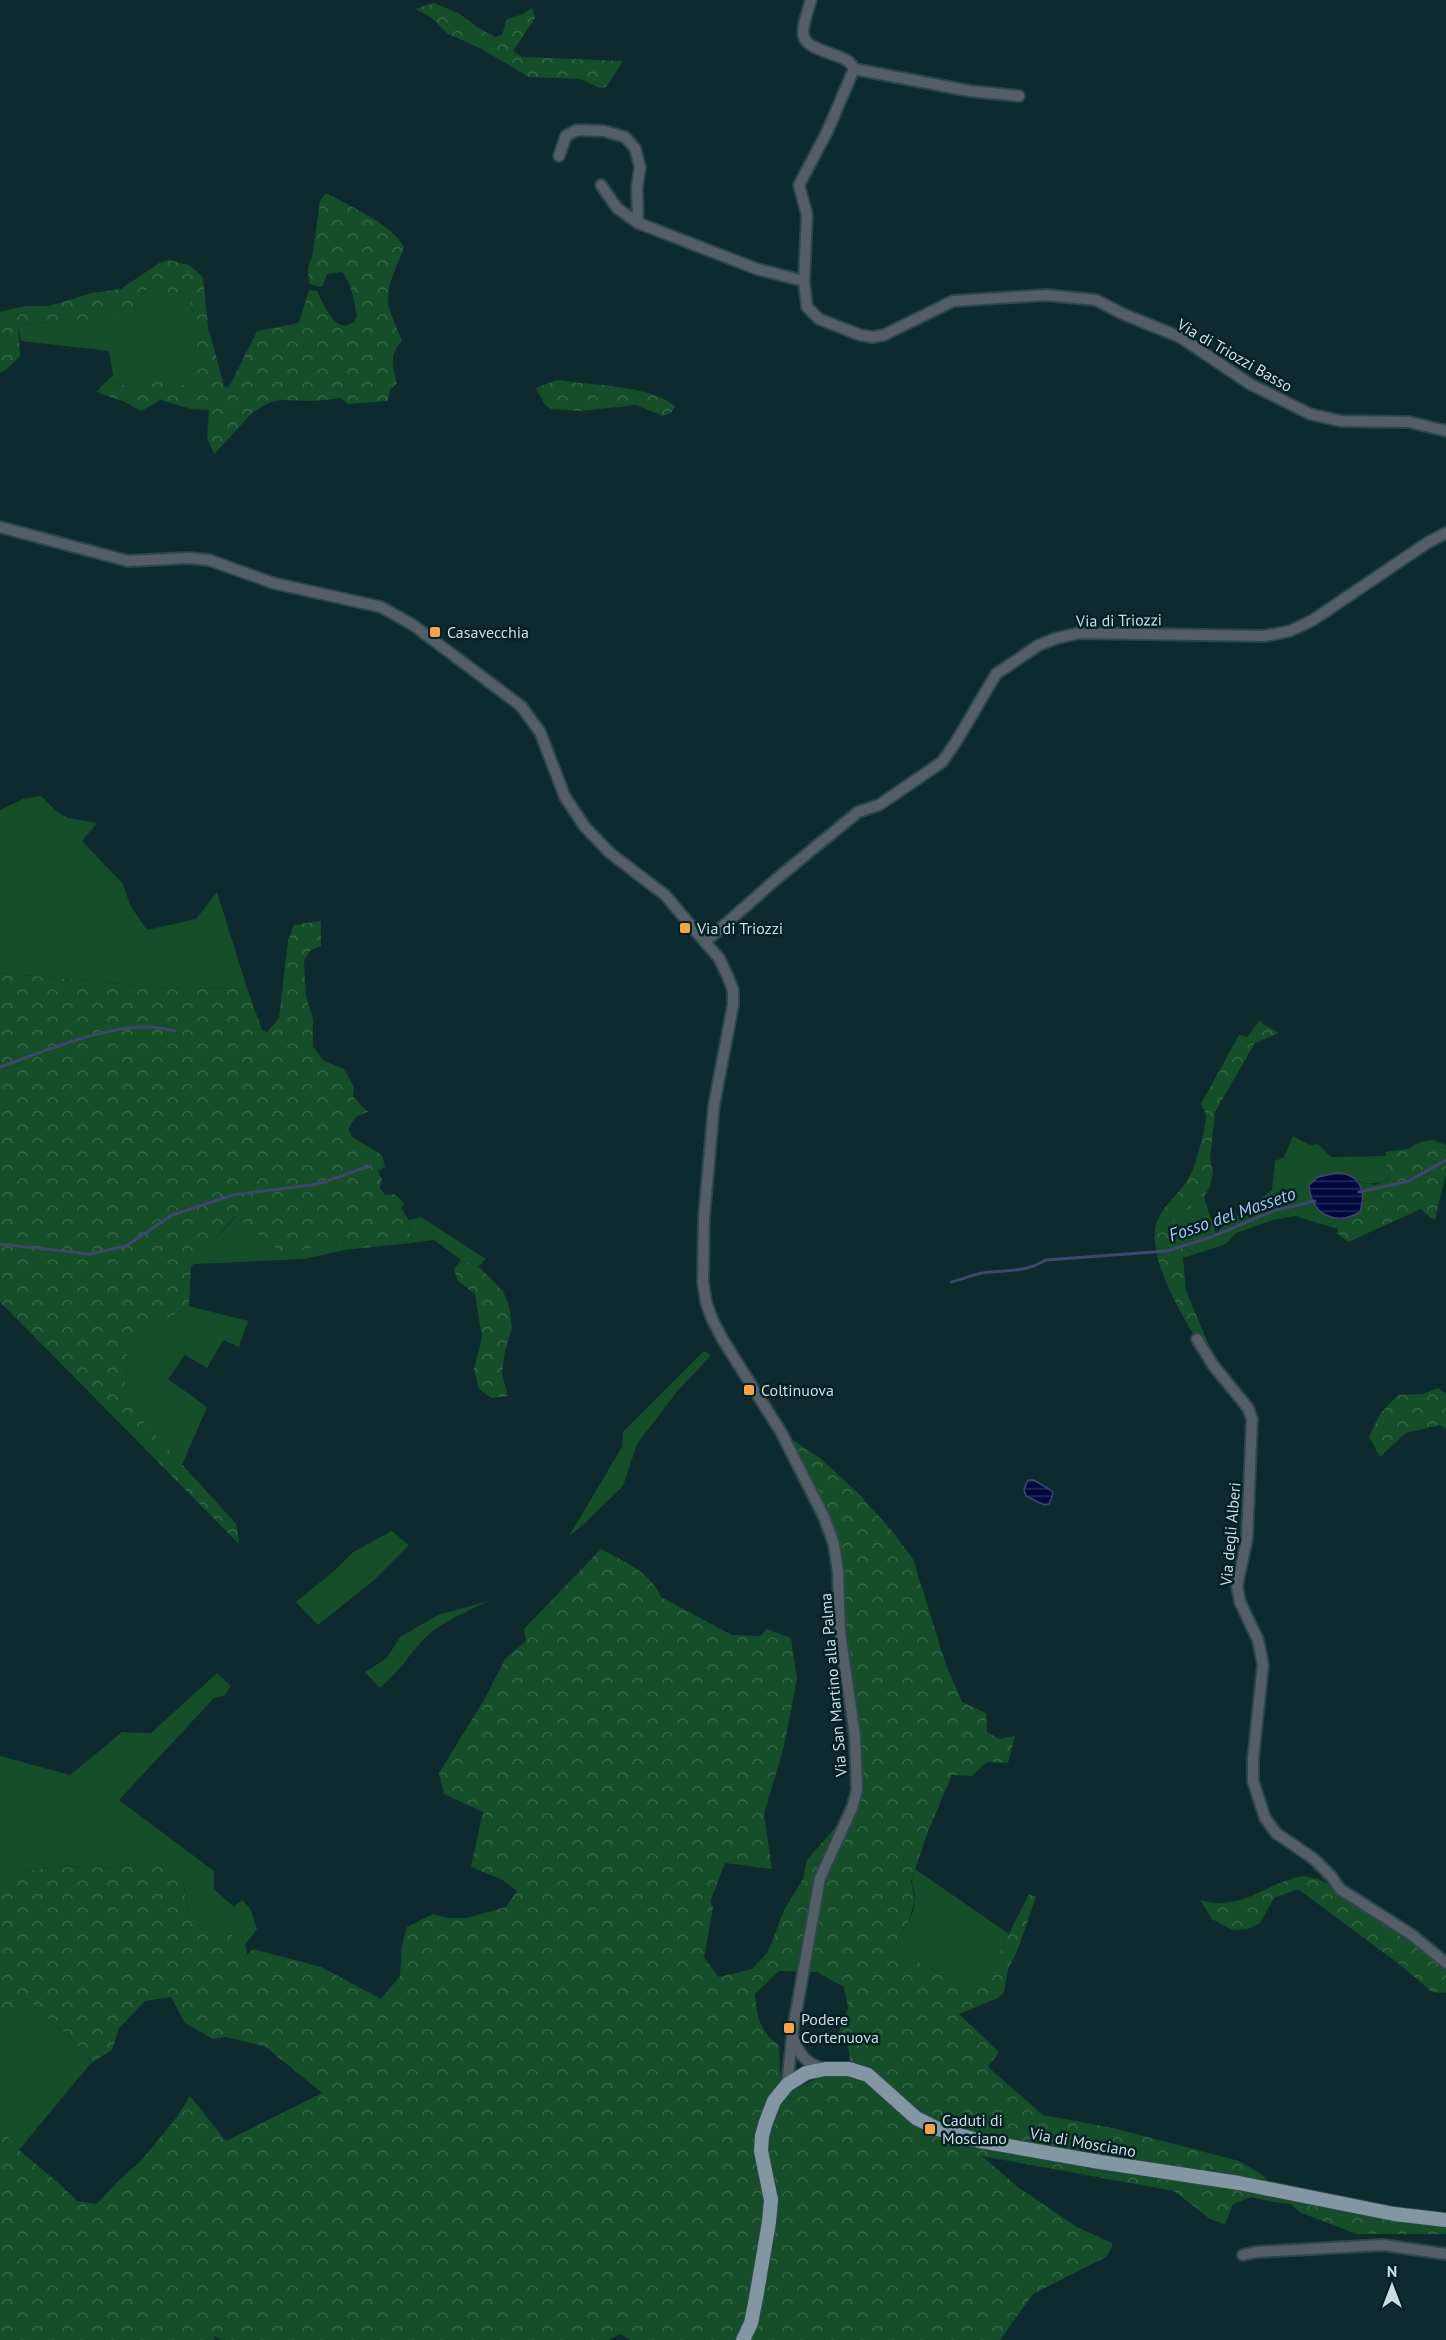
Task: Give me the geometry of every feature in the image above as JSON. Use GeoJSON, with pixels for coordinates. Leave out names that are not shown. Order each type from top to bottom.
{"type":"FeatureCollection","features":[{"type":"Feature","properties":{"kind":"main road","name":"Via di Mosciano"},"geometry":{"type":"LineString","coordinates":[[786,2085],[806,2073],[825,2069],[849,2069],[868,2075],[916,2118],[938,2129],[980,2141],[1239,2183],[1394,2214],[1446,2220]]}},
{"type":"Feature","properties":{"kind":"main road"},"geometry":{"type":"LineString","coordinates":[[743,2340],[753,2314],[769,2222],[771,2200],[761,2151],[762,2136],[774,2101],[786,2085]]}},
{"type":"Feature","properties":{"kind":"street"},"geometry":{"type":"LineString","coordinates":[[811,0],[802,31],[804,40],[809,45],[847,60],[854,69],[970,91],[1019,96]]}},
{"type":"Feature","properties":{"kind":"street","name":"Via di Triozzi Basso"},"geometry":{"type":"LineString","coordinates":[[854,69],[831,123],[799,185],[807,215],[804,281],[807,307],[819,319],[860,335],[873,337],[884,335],[953,301],[1047,295],[1096,300],[1123,314],[1180,337],[1250,384],[1310,414],[1341,421],[1409,422],[1446,431]]}},
{"type":"Feature","properties":{"kind":"street"},"geometry":{"type":"LineString","coordinates":[[559,156],[566,136],[577,130],[604,131],[626,137],[635,148],[640,167],[636,188],[638,223]]}},
{"type":"Feature","properties":{"kind":"street"},"geometry":{"type":"LineString","coordinates":[[601,184],[616,208],[638,223],[757,269],[804,281]]}},
{"type":"Feature","properties":{"kind":"street","name":"Via San Martino alla Palma"},"geometry":{"type":"LineString","coordinates":[[0,527],[128,561],[188,558],[209,560],[273,583],[381,607],[413,625],[521,706],[540,732],[565,797],[585,827],[610,853],[665,895],[719,958],[733,990],[731,1021],[714,1105],[704,1217],[703,1282],[706,1302],[723,1340],[781,1432],[824,1517],[834,1544],[838,1572],[840,1632],[855,1736],[857,1790],[852,1808],[820,1878],[786,2085]]}},
{"type":"Feature","properties":{"kind":"street","name":"Via di Triozzi"},"geometry":{"type":"LineString","coordinates":[[705,942],[858,812],[879,805],[942,762],[996,674],[1039,645],[1080,633],[1264,636],[1290,632],[1313,620],[1427,543],[1446,533]]}},
{"type":"Feature","properties":{"kind":"street","name":"Via degli Alberi"},"geometry":{"type":"LineString","coordinates":[[1197,1339],[1213,1365],[1248,1408],[1252,1419],[1247,1539],[1237,1587],[1240,1602],[1258,1640],[1263,1665],[1253,1759],[1253,1781],[1265,1818],[1276,1833],[1314,1859],[1340,1889],[1412,1935],[1446,1964]]}},
{"type":"Feature","properties":{"kind":"street"},"geometry":{"type":"LineString","coordinates":[[793,2032],[799,2052],[809,2063],[825,2069]]}},
{"type":"Feature","properties":{"kind":"street"},"geometry":{"type":"LineString","coordinates":[[1243,2255],[1256,2252],[1383,2245],[1446,2254]]}},
{"type":"Feature","properties":{"kind":"green space"},"geometry":{"type":"Polygon","coordinates":[[[434,3],[460,14],[495,37],[502,35],[507,19],[523,14],[532,8],[535,18],[513,51],[522,57],[623,61],[606,87],[600,88],[580,79],[529,77],[478,47],[448,34],[432,18],[415,9],[434,3]]]}},
{"type":"Feature","properties":{"kind":"green space"},"geometry":{"type":"Polygon","coordinates":[[[326,193],[379,223],[398,238],[404,247],[388,294],[390,311],[402,341],[393,356],[397,384],[390,389],[388,401],[348,404],[341,398],[271,402],[253,412],[214,454],[207,438],[209,410],[191,409],[161,400],[141,411],[125,402],[96,392],[107,381],[137,388],[143,384],[157,382],[195,387],[195,319],[187,290],[173,293],[148,288],[137,300],[132,316],[124,319],[108,312],[90,325],[63,319],[18,324],[20,356],[6,370],[0,372],[0,312],[25,306],[49,306],[92,293],[121,289],[159,263],[169,260],[189,265],[203,277],[208,327],[224,386],[229,387],[257,331],[299,323],[309,290],[317,291],[328,312],[338,323],[350,324],[357,318],[351,288],[342,272],[327,274],[322,287],[309,284],[308,268],[313,252],[320,201],[326,193]]]}},
{"type":"Feature","properties":{"kind":"green space"},"geometry":{"type":"Polygon","coordinates":[[[148,288],[173,293],[187,290],[195,319],[196,388],[160,383],[137,388],[107,381],[113,375],[109,351],[21,341],[18,324],[63,319],[90,325],[108,312],[132,316],[137,300],[148,288]]]}},
{"type":"Feature","properties":{"kind":"green space"},"geometry":{"type":"Polygon","coordinates":[[[557,380],[634,390],[663,399],[675,406],[671,413],[663,416],[636,405],[581,411],[551,409],[545,405],[536,388],[557,380]]]}},
{"type":"Feature","properties":{"kind":"green space"},"geometry":{"type":"Polygon","coordinates":[[[41,796],[57,812],[68,818],[97,823],[82,841],[123,884],[130,905],[147,930],[196,919],[217,892],[247,988],[179,989],[0,973],[0,810],[23,799],[41,796]]]}},
{"type":"Feature","properties":{"kind":"green space"},"geometry":{"type":"Polygon","coordinates":[[[321,921],[321,946],[311,950],[304,960],[306,996],[313,1019],[313,1047],[324,1061],[344,1069],[354,1087],[353,1097],[368,1112],[357,1116],[348,1128],[352,1137],[382,1155],[385,1167],[378,1171],[382,1180],[380,1188],[385,1195],[395,1194],[404,1203],[401,1208],[409,1220],[411,1243],[344,1250],[321,1233],[312,1248],[282,1253],[235,1216],[191,1267],[189,1306],[128,1345],[125,1392],[120,1396],[237,1525],[239,1544],[0,1302],[0,973],[179,989],[247,988],[262,1030],[267,1032],[279,1018],[288,941],[294,925],[321,921]]]}},
{"type":"Feature","properties":{"kind":"green space"},"geometry":{"type":"Polygon","coordinates":[[[1260,1020],[1279,1033],[1255,1043],[1215,1112],[1210,1159],[1213,1173],[1210,1186],[1204,1197],[1190,1201],[1192,1207],[1178,1216],[1170,1227],[1176,1242],[1195,1254],[1183,1258],[1186,1291],[1208,1343],[1207,1356],[1172,1296],[1159,1262],[1155,1231],[1160,1215],[1185,1185],[1194,1166],[1206,1122],[1206,1113],[1201,1104],[1239,1035],[1247,1037],[1260,1020]]]}},
{"type":"Feature","properties":{"kind":"green space"},"geometry":{"type":"Polygon","coordinates":[[[1293,1136],[1310,1145],[1318,1144],[1331,1157],[1386,1156],[1389,1179],[1367,1184],[1347,1173],[1310,1195],[1320,1211],[1339,1220],[1338,1229],[1295,1216],[1273,1220],[1236,1233],[1226,1244],[1195,1254],[1176,1242],[1170,1227],[1178,1216],[1192,1207],[1189,1201],[1204,1197],[1216,1234],[1223,1226],[1272,1190],[1275,1161],[1284,1157],[1293,1136]]]}},
{"type":"Feature","properties":{"kind":"green space"},"geometry":{"type":"Polygon","coordinates":[[[1432,1140],[1446,1145],[1446,1174],[1435,1219],[1421,1209],[1348,1242],[1337,1233],[1339,1220],[1350,1218],[1364,1201],[1358,1182],[1374,1185],[1389,1179],[1385,1152],[1408,1149],[1418,1143],[1432,1140]]]}},
{"type":"Feature","properties":{"kind":"green space"},"geometry":{"type":"Polygon","coordinates":[[[236,1216],[282,1253],[321,1233],[344,1250],[304,1259],[193,1264],[236,1216]]]}},
{"type":"Feature","properties":{"kind":"green space"},"geometry":{"type":"Polygon","coordinates":[[[421,1217],[486,1259],[478,1267],[461,1260],[434,1240],[411,1243],[409,1220],[421,1217]]]}},
{"type":"Feature","properties":{"kind":"green space"},"geometry":{"type":"Polygon","coordinates":[[[461,1260],[479,1267],[503,1291],[509,1306],[512,1327],[505,1351],[502,1374],[508,1396],[491,1398],[479,1389],[474,1369],[482,1338],[475,1294],[458,1281],[454,1269],[461,1260]]]}},
{"type":"Feature","properties":{"kind":"green space"},"geometry":{"type":"Polygon","coordinates":[[[189,1306],[248,1321],[239,1347],[223,1340],[207,1368],[185,1355],[168,1379],[207,1407],[182,1465],[119,1396],[125,1392],[128,1345],[189,1306]]]}},
{"type":"Feature","properties":{"kind":"green space"},"geometry":{"type":"Polygon","coordinates":[[[704,1351],[711,1355],[676,1393],[637,1444],[623,1486],[569,1536],[622,1447],[623,1432],[704,1351]]]}},
{"type":"Feature","properties":{"kind":"green space"},"geometry":{"type":"Polygon","coordinates":[[[1438,1388],[1446,1394],[1446,1429],[1439,1425],[1406,1433],[1380,1457],[1369,1437],[1380,1414],[1398,1395],[1423,1394],[1438,1388]]]}},
{"type":"Feature","properties":{"kind":"green space"},"geometry":{"type":"Polygon","coordinates":[[[781,1432],[821,1459],[858,1493],[892,1531],[913,1559],[946,1665],[962,1702],[986,1713],[987,1732],[999,1739],[1015,1736],[1008,1763],[987,1762],[972,1776],[952,1775],[927,1834],[911,1881],[915,1901],[908,1922],[896,1941],[903,1963],[921,1963],[963,1985],[986,1979],[1029,1894],[1036,1897],[1008,1970],[1004,1992],[998,1998],[959,2014],[999,2052],[988,2067],[1043,2115],[1113,2128],[1239,2161],[1261,2174],[1279,2191],[1446,2220],[1446,2234],[1357,2234],[1299,2212],[1291,2204],[1251,2197],[1233,2204],[1225,2224],[1210,2219],[1174,2191],[982,2156],[1019,2188],[1077,2227],[1112,2243],[1106,2257],[1033,2294],[1000,2340],[631,2340],[620,2334],[608,2340],[221,2340],[214,2336],[214,2340],[0,2340],[0,2126],[19,2150],[77,2201],[97,2204],[121,2178],[139,2163],[177,2117],[190,2096],[226,2141],[322,2093],[266,2047],[226,2037],[213,2039],[185,2023],[171,1997],[145,2001],[119,2028],[112,2050],[91,2063],[85,2052],[26,1998],[0,2026],[0,1876],[57,1866],[117,1868],[160,1854],[182,1875],[189,1916],[236,1937],[243,1959],[253,1949],[321,1967],[381,1999],[400,1976],[402,1945],[407,1927],[433,1914],[447,1918],[467,1918],[506,1907],[517,1891],[503,1880],[471,1867],[483,1812],[444,1794],[439,1773],[484,1700],[505,1659],[526,1641],[524,1629],[601,1549],[643,1574],[661,1597],[732,1635],[761,1636],[766,1629],[791,1638],[797,1679],[784,1746],[764,1814],[772,1869],[725,1863],[710,1902],[713,1907],[704,1958],[719,1977],[752,1969],[768,1952],[784,1910],[803,1879],[807,1860],[852,1808],[857,1790],[834,1544],[781,1432]],[[779,1971],[755,1994],[758,2016],[763,2029],[779,2045],[781,2087],[788,2092],[826,2074],[849,2069],[849,2049],[838,2034],[848,2008],[844,1987],[817,1972],[779,1971]]]}},
{"type":"Feature","properties":{"kind":"green space"},"geometry":{"type":"Polygon","coordinates":[[[392,1531],[409,1545],[373,1581],[318,1625],[296,1602],[353,1552],[392,1531]]]}},
{"type":"Feature","properties":{"kind":"green space"},"geometry":{"type":"Polygon","coordinates":[[[488,1601],[430,1633],[380,1688],[365,1672],[387,1658],[400,1637],[438,1615],[488,1601]]]}},
{"type":"Feature","properties":{"kind":"green space"},"geometry":{"type":"Polygon","coordinates":[[[217,1673],[231,1686],[224,1696],[214,1698],[119,1800],[214,1871],[214,1889],[234,1907],[242,1900],[250,1908],[257,1929],[245,1945],[247,1954],[243,1960],[236,1937],[189,1916],[182,1875],[160,1854],[117,1868],[57,1866],[0,1876],[0,1756],[70,1775],[122,1732],[151,1733],[217,1673]]]}},
{"type":"Feature","properties":{"kind":"green space"},"geometry":{"type":"Polygon","coordinates":[[[915,1869],[1009,1934],[987,1979],[963,1985],[921,1963],[903,1963],[896,1941],[913,1912],[915,1897],[912,1879],[915,1869]]]}},
{"type":"Feature","properties":{"kind":"green space"},"geometry":{"type":"Polygon","coordinates":[[[1302,1876],[1318,1879],[1340,1889],[1446,1963],[1446,1993],[1432,1992],[1403,1967],[1298,1889],[1274,1898],[1260,1923],[1248,1929],[1232,1930],[1212,1919],[1200,1900],[1215,1903],[1240,1900],[1302,1876]]]}},
{"type":"Feature","properties":{"kind":"green space"},"geometry":{"type":"Polygon","coordinates":[[[26,1998],[85,2052],[91,2063],[19,2150],[0,2126],[0,2026],[26,1998]]]}},
{"type":"Feature","properties":{"kind":"shaded area"},"geometry":{"type":"Polygon","coordinates":[[[1336,1173],[1351,1176],[1360,1185],[1363,1197],[1360,1212],[1342,1218],[1333,1218],[1319,1210],[1314,1204],[1309,1185],[1318,1177],[1336,1173]]]}},
{"type":"Feature","properties":{"kind":"shaded area"},"geometry":{"type":"Polygon","coordinates":[[[1028,1480],[1034,1480],[1052,1491],[1049,1504],[1044,1505],[1026,1496],[1024,1490],[1028,1480]]]}},
{"type":"Feature","properties":{"kind":"waterway"},"geometry":{"type":"LineString","coordinates":[[0,1067],[73,1041],[113,1030],[148,1027],[175,1031]]}},
{"type":"Feature","properties":{"kind":"waterway","name":"Fosso del Masseto"},"geometry":{"type":"LineString","coordinates":[[1359,1192],[1409,1181],[1446,1160]]}},
{"type":"Feature","properties":{"kind":"waterway"},"geometry":{"type":"LineString","coordinates":[[0,1244],[90,1254],[126,1246],[172,1215],[233,1195],[318,1184],[370,1166]]}},
{"type":"Feature","properties":{"kind":"waterway","name":"Fosso del Masseto"},"geometry":{"type":"LineString","coordinates":[[951,1282],[984,1273],[1025,1269],[1046,1260],[1167,1251],[1211,1237],[1273,1211],[1315,1201]]}},
{"type":"Feature","properties":{"kind":"place","name":"Casavecchia"},"geometry":{"type":"Point","coordinates":[435,632]}},
{"type":"Feature","properties":{"kind":"place","name":"Via di Triozzi"},"geometry":{"type":"Point","coordinates":[685,928]}},
{"type":"Feature","properties":{"kind":"place","name":"Coltinuova"},"geometry":{"type":"Point","coordinates":[749,1390]}},
{"type":"Feature","properties":{"kind":"place","name":"Podere Cortenuova"},"geometry":{"type":"Point","coordinates":[789,2028]}},
{"type":"Feature","properties":{"kind":"place","name":"Caduti di Mosciano"},"geometry":{"type":"Point","coordinates":[930,2129]}}]}
